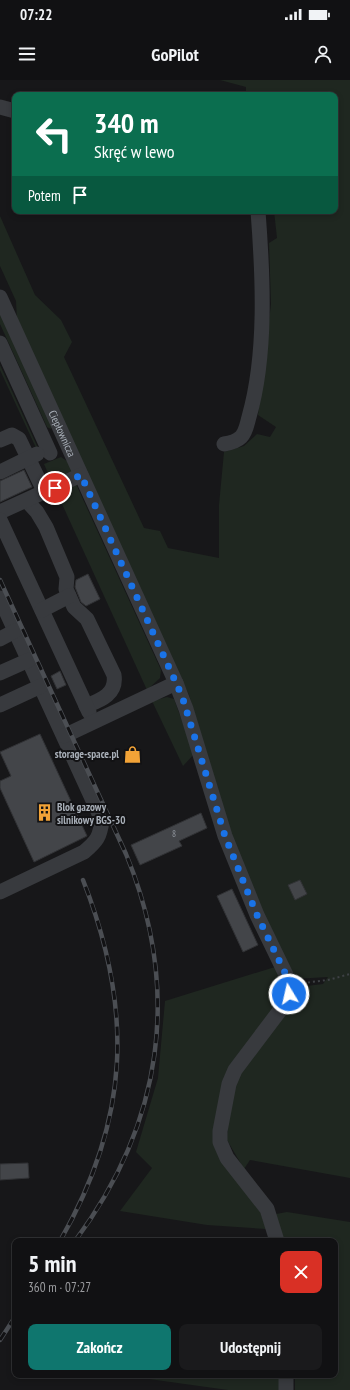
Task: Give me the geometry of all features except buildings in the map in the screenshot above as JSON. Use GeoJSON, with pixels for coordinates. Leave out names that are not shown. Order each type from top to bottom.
{"type":"FeatureCollection","features":[{"type":"Feature","properties":{"kind":"street"},"geometry":{"type":"LineString","coordinates":[[0,107],[12,110]]}},
{"type":"Feature","properties":{"kind":"street"},"geometry":{"type":"LineString","coordinates":[[224,444],[237,440],[243,434],[252,405],[262,308],[258,214]]}},
{"type":"Feature","properties":{"kind":"street","name":"Ciepłownicza"},"geometry":{"type":"LineString","coordinates":[[0,298],[176,683],[186,709],[225,836],[289,989]]}},
{"type":"Feature","properties":{"kind":"street"},"geometry":{"type":"LineString","coordinates":[[0,343],[50,453]]}},
{"type":"Feature","properties":{"kind":"street"},"geometry":{"type":"LineString","coordinates":[[0,440],[8,436],[17,437],[29,458],[45,493]]}},
{"type":"Feature","properties":{"kind":"street"},"geometry":{"type":"LineString","coordinates":[[0,472],[40,453],[58,452],[68,447]]}},
{"type":"Feature","properties":{"kind":"street"},"geometry":{"type":"LineString","coordinates":[[0,512],[45,493],[81,475]]}},
{"type":"Feature","properties":{"kind":"street"},"geometry":{"type":"LineString","coordinates":[[0,520],[88,709],[110,694],[115,680],[87,620],[74,607],[69,596],[66,589],[67,577],[46,527],[37,512],[27,501]]}},
{"type":"Feature","properties":{"kind":"street"},"geometry":{"type":"LineString","coordinates":[[42,610],[69,596]]}},
{"type":"Feature","properties":{"kind":"street"},"geometry":{"type":"LineString","coordinates":[[0,598],[102,820],[100,834],[94,844],[84,852],[0,892]]}},
{"type":"Feature","properties":{"kind":"street"},"geometry":{"type":"LineString","coordinates":[[0,639],[15,631]]}},
{"type":"Feature","properties":{"kind":"street"},"geometry":{"type":"LineString","coordinates":[[0,673],[29,660]]}},
{"type":"Feature","properties":{"kind":"street"},"geometry":{"type":"LineString","coordinates":[[64,736],[176,683]]}},
{"type":"Feature","properties":{"kind":"street"},"geometry":{"type":"LineString","coordinates":[[0,706],[41,686]]}},
{"type":"Feature","properties":{"kind":"street"},"geometry":{"type":"LineString","coordinates":[[276,1238],[267,1209],[227,1158],[220,1142],[220,1131],[229,1084],[235,1070],[282,1009],[289,989]]}},
{"type":"Feature","properties":{"kind":"street"},"geometry":{"type":"LineString","coordinates":[[286,1378],[286,1390]]}},
{"type":"Feature","properties":{"kind":"path"},"geometry":{"type":"LineString","coordinates":[[289,989],[350,974]]}},
{"type":"Feature","properties":{"kind":"shaded area"},"geometry":{"type":"Polygon","coordinates":[[[220,80],[350,80],[350,1178],[250,1160],[244,1169],[227,1140],[228,1117],[234,1081],[298,987],[323,984],[328,977],[294,979],[240,862],[189,695],[17,321],[16,301],[0,266],[0,216],[35,295],[61,320],[72,342],[64,357],[144,528],[160,531],[168,548],[219,558],[219,505],[224,452],[244,446],[257,434],[270,437],[276,427],[258,415],[271,304],[269,243],[277,238],[274,214],[338,214],[338,92],[246,92],[246,87],[220,80]]]}},
{"type":"Feature","properties":{"kind":"shaded area"},"geometry":{"type":"Polygon","coordinates":[[[0,312],[52,426],[51,429],[47,427],[0,324],[0,312]]]}},
{"type":"Feature","properties":{"kind":"shaded area"},"geometry":{"type":"Polygon","coordinates":[[[0,365],[38,448],[37,450],[0,370],[0,365]]]}},
{"type":"Feature","properties":{"kind":"shaded area"},"geometry":{"type":"Polygon","coordinates":[[[61,457],[67,461],[73,473],[51,480],[44,464],[61,457]]]}},
{"type":"Feature","properties":{"kind":"shaded area"},"geometry":{"type":"Polygon","coordinates":[[[76,484],[161,670],[160,678],[147,690],[57,493],[76,484]]]}},
{"type":"Feature","properties":{"kind":"shaded area"},"geometry":{"type":"Polygon","coordinates":[[[167,697],[174,699],[194,754],[183,766],[152,701],[167,697]]]}},
{"type":"Feature","properties":{"kind":"shaded area"},"geometry":{"type":"Polygon","coordinates":[[[275,967],[286,991],[214,1127],[259,1208],[266,1229],[207,1225],[120,1211],[152,1168],[136,1152],[158,1078],[165,1001],[275,967]]]}},
{"type":"Feature","properties":{"kind":"shaded area"},"geometry":{"type":"Polygon","coordinates":[[[287,1212],[350,1222],[350,1390],[295,1390],[295,1378],[338,1378],[338,1238],[282,1238],[276,1214],[287,1212]]]}},
{"type":"Feature","properties":{"kind":"shaded area"},"geometry":{"type":"Polygon","coordinates":[[[142,1378],[280,1378],[280,1390],[228,1390],[142,1378]]]}},
{"type":"Feature","properties":{"kind":"railway"},"geometry":{"type":"LineString","coordinates":[[0,580],[126,854],[143,905],[154,955],[158,1005],[154,1054],[145,1103],[128,1150],[105,1196],[77,1238]]}},
{"type":"Feature","properties":{"kind":"railway"},"geometry":{"type":"LineString","coordinates":[[62,1238],[83,1196],[100,1151],[111,1107],[117,1064],[117,1019],[111,974],[100,928],[83,880]]}},
{"type":"Feature","properties":{"kind":"railway"},"geometry":{"type":"LineString","coordinates":[[0,1340],[12,1322]]}},
{"type":"Feature","properties":{"kind":"place","name":"storage-space.pl"},"geometry":{"type":"Point","coordinates":[132,754]}},
{"type":"Feature","properties":{"kind":"place","name":"Blok gazowy silnikowy BGS-30"},"geometry":{"type":"Point","coordinates":[44,813]}},
{"type":"Feature","properties":{"kind":"route"},"geometry":{"type":"LineString","coordinates":[[55,488],[81,475],[182,696],[225,836],[257,915],[289,981],[289,994]]}}]}
